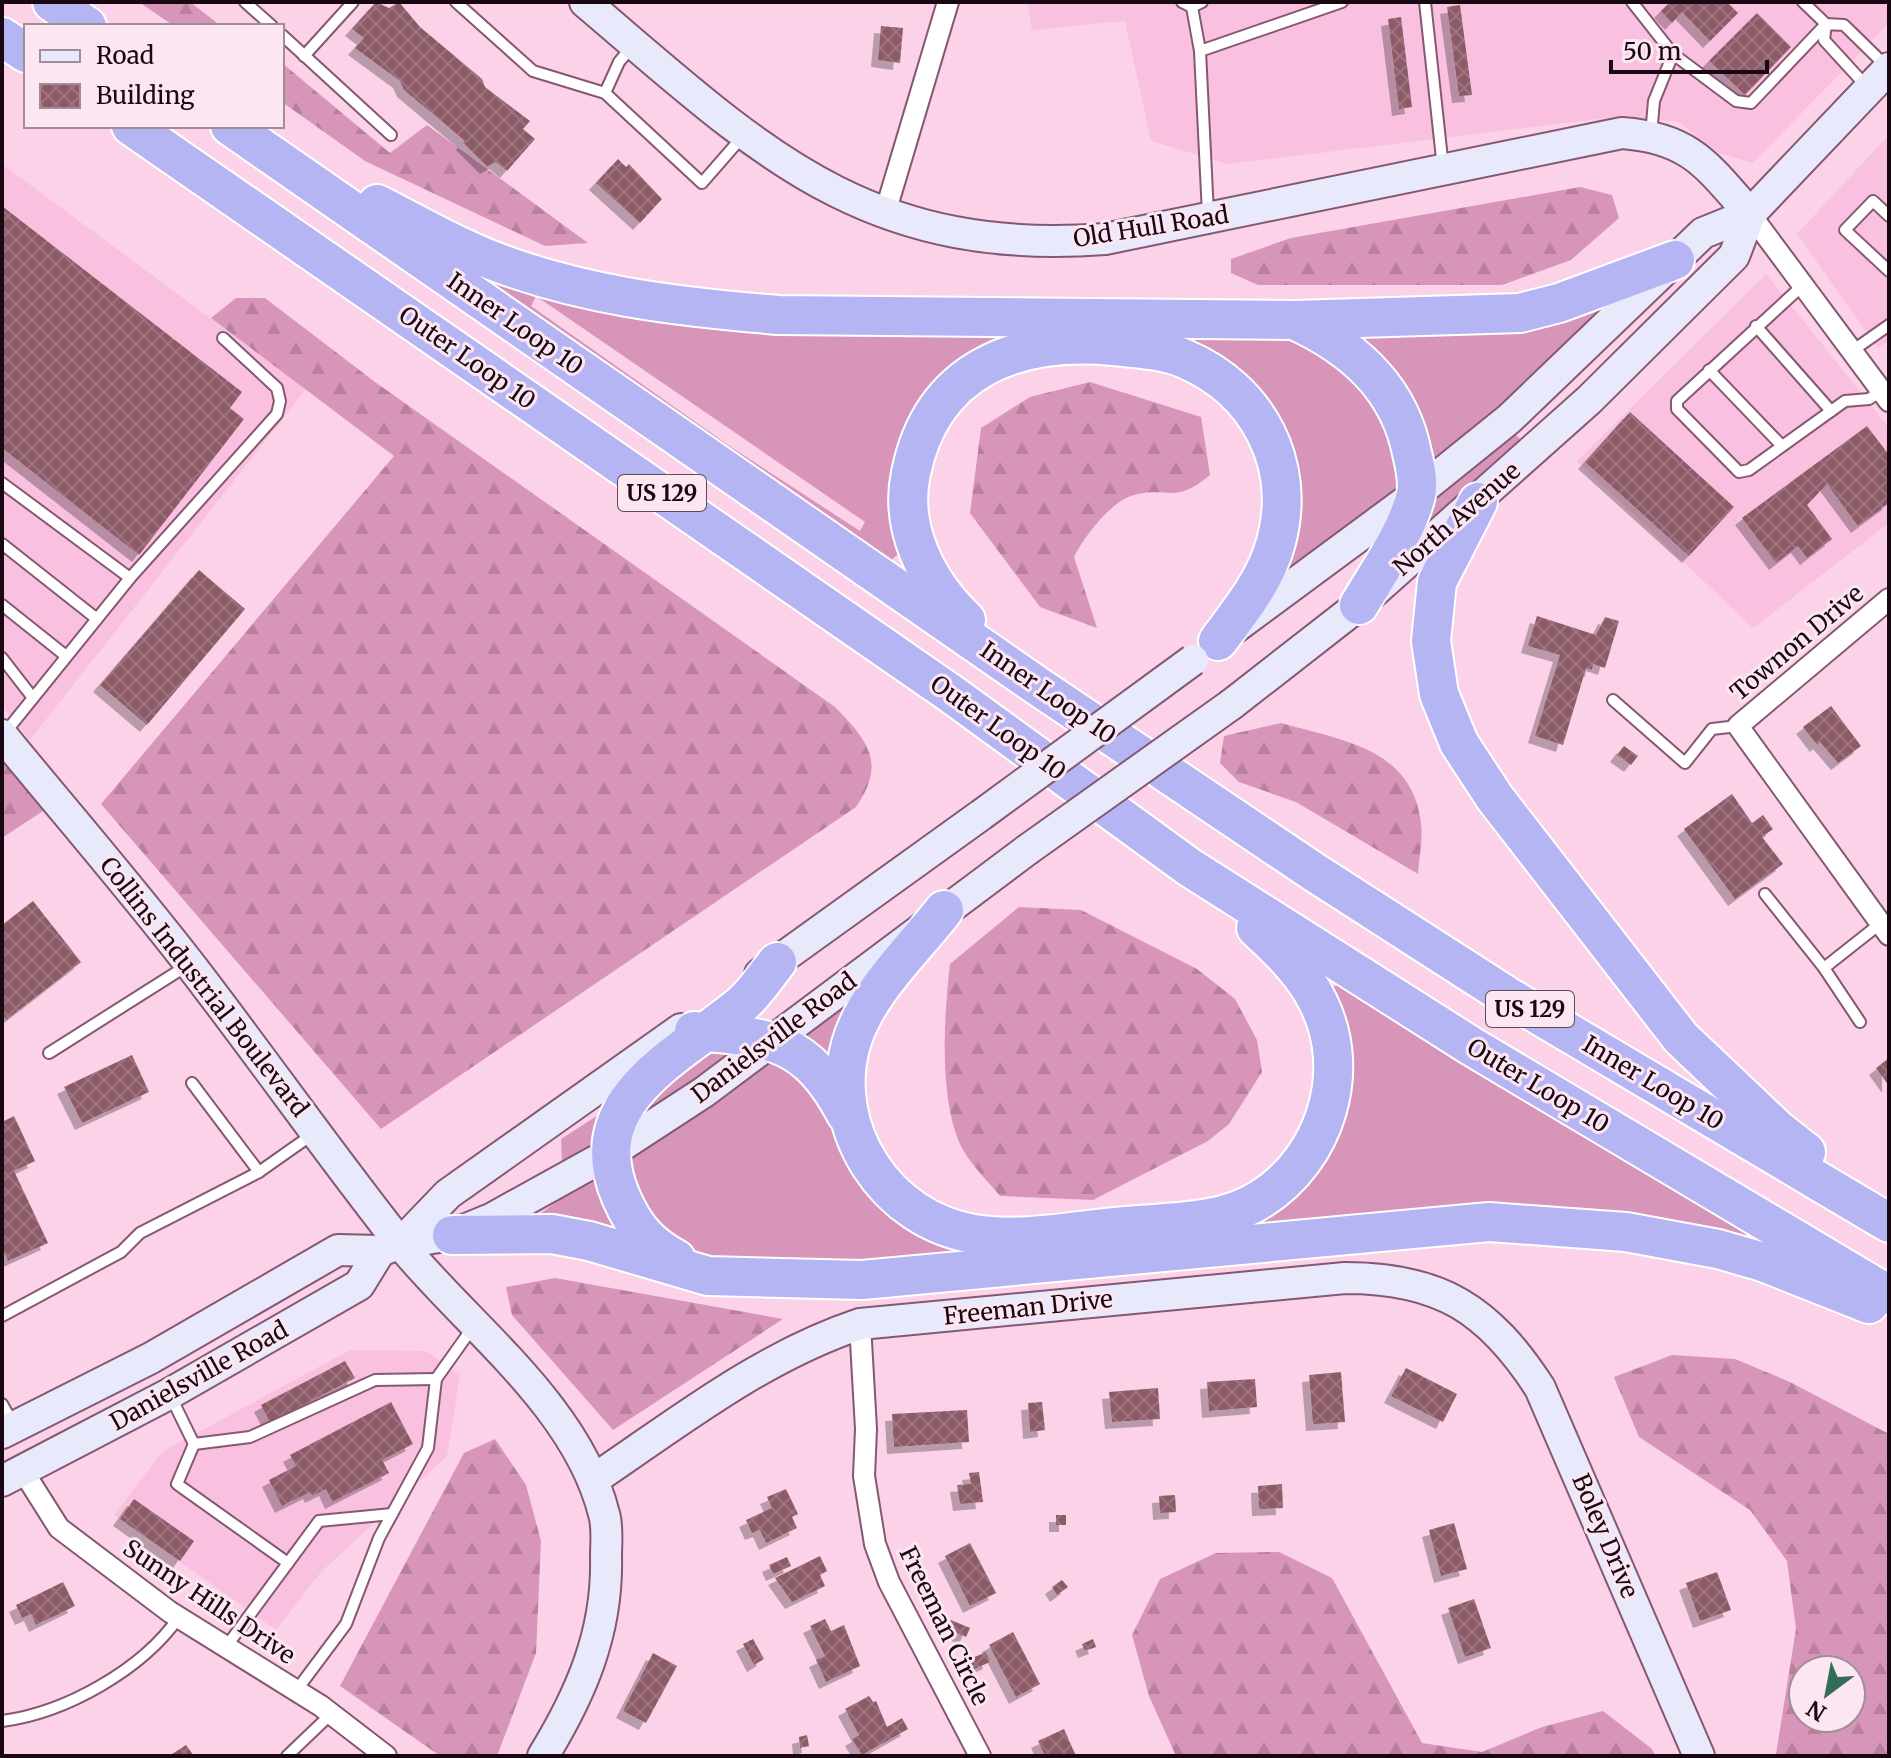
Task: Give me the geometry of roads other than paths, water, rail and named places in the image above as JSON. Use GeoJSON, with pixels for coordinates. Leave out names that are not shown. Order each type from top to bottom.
{"type":"FeatureCollection","features":[{"type":"Feature","properties":{"kind":"highway"},"geometry":{"type":"LineString","coordinates":[[52,2],[84,24]]}},
{"type":"Feature","properties":{"kind":"highway"},"geometry":{"type":"LineString","coordinates":[[2,37],[24,52]]}},
{"type":"Feature","properties":{"kind":"highway","name":"Outer Loop 10"},"geometry":{"type":"LineString","coordinates":[[134,128],[950,693],[1189,867],[1471,1046],[1889,1295]]}},
{"type":"Feature","properties":{"kind":"highway","name":"Inner Loop 10"},"geometry":{"type":"LineString","coordinates":[[233,128],[1039,687],[1289,856],[1507,996],[1889,1223]]}},
{"type":"Feature","properties":{"kind":"highway"},"geometry":{"type":"LineString","coordinates":[[266,151],[482,256],[623,298],[779,315],[1294,320],[1520,313],[1559,303],[1675,260]]}},
{"type":"Feature","properties":{"kind":"highway"},"geometry":{"type":"LineString","coordinates":[[1294,320],[1346,349],[1383,384],[1400,414],[1411,446],[1416,494],[1396,542],[1359,605]]}},
{"type":"Feature","properties":{"kind":"highway"},"geometry":{"type":"LineString","coordinates":[[1039,687],[949,604],[930,577],[916,545],[909,515],[908,484],[929,420],[951,391],[975,372],[1011,353],[1045,346],[1095,344],[1153,350],[1182,358],[1210,371],[1247,403],[1275,447],[1281,471],[1277,541],[1264,575],[1205,650]]}},
{"type":"Feature","properties":{"kind":"highway"},"geometry":{"type":"LineString","coordinates":[[1478,502],[1437,582],[1431,641],[1439,694],[1459,743],[1495,798],[1681,1038],[1778,1130],[1889,1212]]}},
{"type":"Feature","properties":{"kind":"highway"},"geometry":{"type":"LineString","coordinates":[[944,910],[860,1022],[851,1044],[846,1075],[851,1123],[858,1148],[891,1191],[932,1220],[975,1234],[1008,1236],[1189,1220],[1234,1212],[1261,1199],[1299,1164],[1322,1128],[1333,1083],[1328,1030],[1319,1003],[1288,959],[1189,867]]}},
{"type":"Feature","properties":{"kind":"highway"},"geometry":{"type":"LineString","coordinates":[[708,1276],[648,1242],[632,1222],[614,1181],[612,1133],[619,1115],[638,1085],[693,1031],[744,1002],[777,962]]}},
{"type":"Feature","properties":{"kind":"highway"},"geometry":{"type":"LineString","coordinates":[[693,1031],[771,1041],[799,1054],[828,1079],[851,1123]]}},
{"type":"Feature","properties":{"kind":"highway"},"geometry":{"type":"LineString","coordinates":[[452,1235],[552,1234],[708,1276],[862,1280],[1489,1222],[1626,1232],[1718,1249],[1763,1262],[1889,1313]]}},
{"type":"Feature","properties":{"kind":"main road","name":"Old Hull Road"},"geometry":{"type":"LineString","coordinates":[[585,2],[743,136],[808,179],[885,213],[969,235],[1027,241],[1105,239],[1622,133],[1651,135],[1680,145],[1706,165],[1750,214]]}},
{"type":"Feature","properties":{"kind":"main road","name":"North Avenue"},"geometry":{"type":"LineString","coordinates":[[1121,783],[1232,704],[1359,605],[1589,400],[1734,256],[1750,214],[1882,75]]}},
{"type":"Feature","properties":{"kind":"main road","name":"North Avenue"},"geometry":{"type":"LineString","coordinates":[[777,962],[1416,494],[1509,419],[1703,233],[1750,214]]}},
{"type":"Feature","properties":{"kind":"main road","name":"Collins Industrial Boulevard"},"geometry":{"type":"LineString","coordinates":[[2,735],[190,964],[316,1131],[390,1247]]}},
{"type":"Feature","properties":{"kind":"main road","name":"Danielsville Road"},"geometry":{"type":"LineString","coordinates":[[6,1422],[151,1358],[338,1250],[390,1247],[452,1235],[491,1219],[612,1152],[704,1092],[944,910],[1121,783]]}},
{"type":"Feature","properties":{"kind":"main road","name":"Danielsville Road"},"geometry":{"type":"LineString","coordinates":[[12,1476],[169,1394],[359,1285],[390,1247],[448,1194],[693,1031]]}},
{"type":"Feature","properties":{"kind":"main road"},"geometry":{"type":"LineString","coordinates":[[390,1247],[474,1326],[563,1427],[593,1480],[605,1517],[606,1602],[594,1655],[570,1711],[543,1756]]}},
{"type":"Feature","properties":{"kind":"main road","name":"Freeman Drive"},"geometry":{"type":"LineString","coordinates":[[593,1480],[767,1364],[815,1340],[860,1324],[1376,1278],[1404,1281],[1434,1290],[1464,1304],[1493,1326]]}},
{"type":"Feature","properties":{"kind":"main road","name":"Boley Drive"},"geometry":{"type":"LineString","coordinates":[[1493,1326],[1518,1353],[1540,1388],[1699,1756]]}},
{"type":"Feature","properties":{"kind":"street"},"geometry":{"type":"LineString","coordinates":[[885,213],[948,2]]}},
{"type":"Feature","properties":{"kind":"street"},"geometry":{"type":"LineString","coordinates":[[1750,214],[1885,396]]}},
{"type":"Feature","properties":{"kind":"street","name":"Townon Drive"},"geometry":{"type":"LineString","coordinates":[[1738,726],[1889,599]]}},
{"type":"Feature","properties":{"kind":"street"},"geometry":{"type":"LineString","coordinates":[[1738,726],[1885,929]]}},
{"type":"Feature","properties":{"kind":"street","name":"Freeman Circle"},"geometry":{"type":"LineString","coordinates":[[860,1324],[866,1429],[864,1476],[875,1544],[889,1582],[980,1756]]}},
{"type":"Feature","properties":{"kind":"street","name":"Sunny Hills Drive"},"geometry":{"type":"LineString","coordinates":[[12,1476],[59,1528],[179,1617],[331,1714],[386,1756]]}},
{"type":"Feature","properties":{"kind":"lane"},"geometry":{"type":"LineString","coordinates":[[245,2],[270,24]]}},
{"type":"Feature","properties":{"kind":"lane"},"geometry":{"type":"LineString","coordinates":[[304,56],[353,2]]}},
{"type":"Feature","properties":{"kind":"lane"},"geometry":{"type":"LineString","coordinates":[[456,2],[533,71],[605,93],[702,183],[743,136]]}},
{"type":"Feature","properties":{"kind":"lane"},"geometry":{"type":"LineString","coordinates":[[1200,51],[1342,2]]}},
{"type":"Feature","properties":{"kind":"lane"},"geometry":{"type":"LineString","coordinates":[[1425,2],[1443,170]]}},
{"type":"Feature","properties":{"kind":"lane"},"geometry":{"type":"LineString","coordinates":[[1632,2],[1673,54],[1736,101],[1751,103],[1826,24]]}},
{"type":"Feature","properties":{"kind":"lane"},"geometry":{"type":"LineString","coordinates":[[1806,3],[1826,24],[1844,25],[1882,75]]}},
{"type":"Feature","properties":{"kind":"lane"},"geometry":{"type":"LineString","coordinates":[[1192,4],[1200,51],[1208,220]]}},
{"type":"Feature","properties":{"kind":"lane"},"geometry":{"type":"LineString","coordinates":[[1826,24],[1824,40],[1882,75]]}},
{"type":"Feature","properties":{"kind":"lane"},"geometry":{"type":"LineString","coordinates":[[284,37],[391,135]]}},
{"type":"Feature","properties":{"kind":"lane"},"geometry":{"type":"LineString","coordinates":[[605,93],[619,62],[634,44]]}},
{"type":"Feature","properties":{"kind":"lane"},"geometry":{"type":"LineString","coordinates":[[1651,135],[1654,101],[1673,54]]}},
{"type":"Feature","properties":{"kind":"lane"},"geometry":{"type":"LineString","coordinates":[[1889,216],[1873,201],[1845,230],[1889,271]]}},
{"type":"Feature","properties":{"kind":"lane"},"geometry":{"type":"LineString","coordinates":[[1802,286],[1677,401],[1677,409],[1739,472],[1749,470],[1845,401],[1885,396]]}},
{"type":"Feature","properties":{"kind":"lane"},"geometry":{"type":"LineString","coordinates":[[1852,351],[1889,325]]}},
{"type":"Feature","properties":{"kind":"lane"},"geometry":{"type":"LineString","coordinates":[[1756,326],[1831,411]]}},
{"type":"Feature","properties":{"kind":"lane"},"geometry":{"type":"LineString","coordinates":[[2,735],[130,578],[277,414],[280,401],[277,388],[223,338]]}},
{"type":"Feature","properties":{"kind":"lane"},"geometry":{"type":"LineString","coordinates":[[1709,370],[1782,446]]}},
{"type":"Feature","properties":{"kind":"lane"},"geometry":{"type":"LineString","coordinates":[[2,483],[130,578]]}},
{"type":"Feature","properties":{"kind":"lane"},"geometry":{"type":"LineString","coordinates":[[2,544],[97,619]]}},
{"type":"Feature","properties":{"kind":"lane"},"geometry":{"type":"LineString","coordinates":[[2,605],[66,656]]}},
{"type":"Feature","properties":{"kind":"lane"},"geometry":{"type":"LineString","coordinates":[[2,658],[33,698]]}},
{"type":"Feature","properties":{"kind":"lane"},"geometry":{"type":"LineString","coordinates":[[1613,700],[1685,763],[1712,729],[1738,726]]}},
{"type":"Feature","properties":{"kind":"lane"},"geometry":{"type":"LineString","coordinates":[[1765,894],[1824,968],[1860,1022]]}},
{"type":"Feature","properties":{"kind":"lane"},"geometry":{"type":"LineString","coordinates":[[1824,968],[1885,929]]}},
{"type":"Feature","properties":{"kind":"lane"},"geometry":{"type":"LineString","coordinates":[[49,1053],[190,964]]}},
{"type":"Feature","properties":{"kind":"lane"},"geometry":{"type":"LineString","coordinates":[[192,1083],[259,1172]]}},
{"type":"Feature","properties":{"kind":"lane"},"geometry":{"type":"LineString","coordinates":[[2,1316],[121,1252],[140,1233],[259,1172],[316,1131]]}},
{"type":"Feature","properties":{"kind":"lane"},"geometry":{"type":"LineString","coordinates":[[296,1691],[346,1624],[392,1514],[428,1448],[436,1379],[474,1326]]}},
{"type":"Feature","properties":{"kind":"lane"},"geometry":{"type":"LineString","coordinates":[[194,1444],[250,1437],[375,1380],[436,1379]]}},
{"type":"Feature","properties":{"kind":"lane"},"geometry":{"type":"LineString","coordinates":[[169,1394],[194,1444],[177,1484],[288,1563]]}},
{"type":"Feature","properties":{"kind":"lane"},"geometry":{"type":"LineString","coordinates":[[226,1647],[319,1521],[392,1514]]}},
{"type":"Feature","properties":{"kind":"lane"},"geometry":{"type":"LineString","coordinates":[[2,1721],[44,1714],[71,1703],[162,1642],[179,1617]]}},
{"type":"Feature","properties":{"kind":"lane"},"geometry":{"type":"LineString","coordinates":[[287,1756],[331,1714]]}}]}
